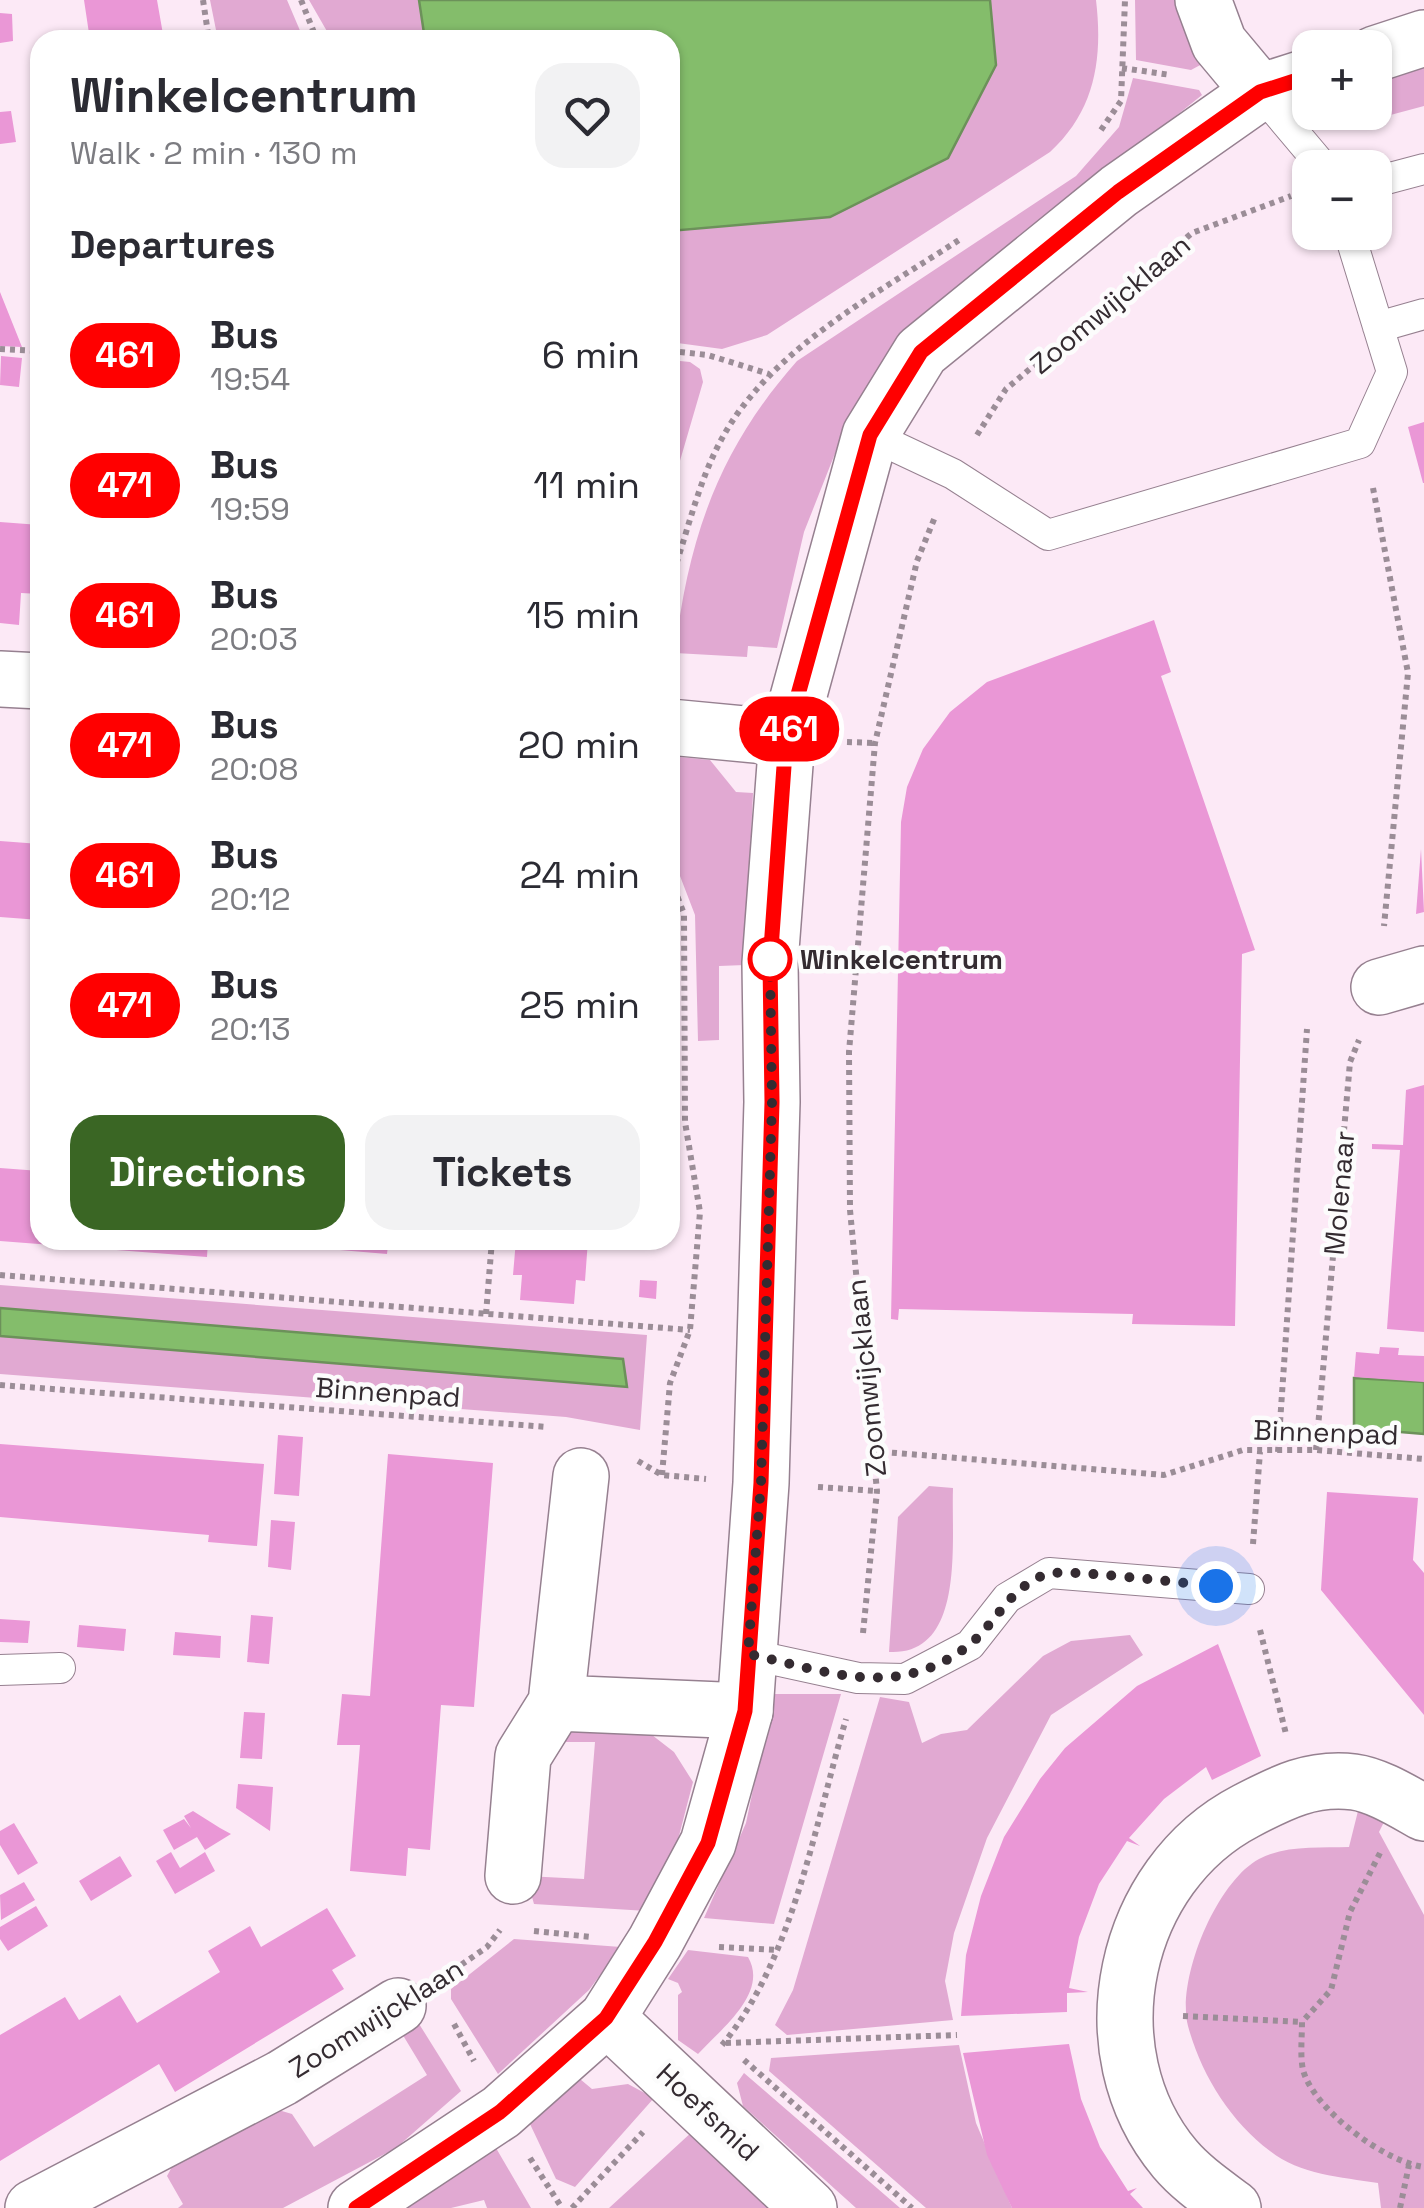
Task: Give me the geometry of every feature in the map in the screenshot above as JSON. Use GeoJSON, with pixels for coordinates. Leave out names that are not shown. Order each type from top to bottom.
{"type":"FeatureCollection","features":[{"type":"Feature","properties":{"kind":"street"},"geometry":{"type":"LineString","coordinates":[[356,2208],[500,2112],[606,2018],[655,1942],[708,1843],[745,1711],[761,1483],[772,1102],[770,963],[786,738],[870,435],[921,352],[1118,192],[1285,84],[1219,43],[1203,0]]}},
{"type":"Feature","properties":{"kind":"street"},"geometry":{"type":"LineString","coordinates":[[1392,48],[1424,38]]}},
{"type":"Feature","properties":{"kind":"street"},"geometry":{"type":"LineString","coordinates":[[0,679],[30,681]]}},
{"type":"Feature","properties":{"kind":"street"},"geometry":{"type":"LineString","coordinates":[[680,729],[786,738]]}},
{"type":"Feature","properties":{"kind":"street"},"geometry":{"type":"LineString","coordinates":[[513,1876],[523,1756],[556,1703],[606,1466]]}},
{"type":"Feature","properties":{"kind":"street"},"geometry":{"type":"LineString","coordinates":[[556,1703],[745,1711]]}},
{"type":"Feature","properties":{"kind":"street"},"geometry":{"type":"LineString","coordinates":[[1233,2208],[1175,2158],[1147,2114],[1130,2063],[1124,2013],[1128,1966],[1142,1924],[1175,1871],[1219,1825],[1299,1783],[1356,1782],[1415,1808]]}},
{"type":"Feature","properties":{"kind":"street","name":"Zoomwijcklaan"},"geometry":{"type":"LineString","coordinates":[[33,2208],[282,2078],[398,2006]]}},
{"type":"Feature","properties":{"kind":"street","name":"Hoefsmid"},"geometry":{"type":"LineString","coordinates":[[606,2018],[809,2208]]}},
{"type":"Feature","properties":{"kind":"lane"},"geometry":{"type":"LineString","coordinates":[[1285,84],[1316,150]]}},
{"type":"Feature","properties":{"kind":"lane"},"geometry":{"type":"LineString","coordinates":[[1392,177],[1424,168]]}},
{"type":"Feature","properties":{"kind":"lane"},"geometry":{"type":"LineString","coordinates":[[870,435],[953,474],[1048,536],[1360,443],[1392,372],[1355,250]]}},
{"type":"Feature","properties":{"kind":"lane"},"geometry":{"type":"LineString","coordinates":[[1378,326],[1424,314]]}},
{"type":"Feature","properties":{"kind":"lane"},"geometry":{"type":"LineString","coordinates":[[748,1654],[858,1678],[905,1679],[970,1645],[1007,1598],[1049,1572],[1249,1590]]}},
{"type":"Feature","properties":{"kind":"lane"},"geometry":{"type":"LineString","coordinates":[[0,1670],[60,1668]]}},
{"type":"Feature","properties":{"kind":"path"},"geometry":{"type":"LineString","coordinates":[[203,0],[207,30]]}},
{"type":"Feature","properties":{"kind":"path"},"geometry":{"type":"LineString","coordinates":[[301,0],[313,30]]}},
{"type":"Feature","properties":{"kind":"path","name":"Zoomwijcklaan"},"geometry":{"type":"LineString","coordinates":[[572,2208],[753,2007],[777,1950],[858,1678],[877,1491],[850,1210],[849,1052],[875,743],[917,561],[953,474],[1006,389],[1192,233],[1292,195]]}},
{"type":"Feature","properties":{"kind":"path"},"geometry":{"type":"LineString","coordinates":[[0,349],[30,350]]}},
{"type":"Feature","properties":{"kind":"path"},"geometry":{"type":"LineString","coordinates":[[680,352],[708,356],[769,374]]}},
{"type":"Feature","properties":{"kind":"path","name":"Molenaar"},"geometry":{"type":"LineString","coordinates":[[1316,1450],[1350,1062],[1401,980],[1408,673],[1374,492]]}},
{"type":"Feature","properties":{"kind":"path"},"geometry":{"type":"LineString","coordinates":[[662,1475],[670,1382],[690,1330],[700,1212],[685,1122],[684,914],[680,903]]}},
{"type":"Feature","properties":{"kind":"path","name":"Molenaar"},"geometry":{"type":"LineString","coordinates":[[1278,1452],[1306,1028]]}},
{"type":"Feature","properties":{"kind":"path"},"geometry":{"type":"LineString","coordinates":[[486,1314],[491,1250]]}},
{"type":"Feature","properties":{"kind":"path"},"geometry":{"type":"LineString","coordinates":[[0,1275],[690,1330]]}},
{"type":"Feature","properties":{"kind":"path","name":"Binnenpad"},"geometry":{"type":"LineString","coordinates":[[0,1385],[554,1428]]}},
{"type":"Feature","properties":{"kind":"path","name":"Binnenpad"},"geometry":{"type":"LineString","coordinates":[[872,1451],[1164,1475],[1243,1450],[1316,1450],[1424,1459]]}},
{"type":"Feature","properties":{"kind":"path"},"geometry":{"type":"LineString","coordinates":[[606,1466],[761,1483]]}},
{"type":"Feature","properties":{"kind":"path"},"geometry":{"type":"LineString","coordinates":[[1415,1808],[1350,1912],[1330,1990],[1302,2022],[1304,2071],[1322,2104],[1358,2134],[1409,2165],[1424,2168]]}},
{"type":"Feature","properties":{"kind":"path","name":"Zoomwijcklaan"},"geometry":{"type":"LineString","coordinates":[[398,2006],[487,1947],[501,1928],[513,1876]]}},
{"type":"Feature","properties":{"kind":"path"},"geometry":{"type":"LineString","coordinates":[[1124,2013],[1302,2022]]}},
{"type":"Feature","properties":{"kind":"path"},"geometry":{"type":"LineString","coordinates":[[724,2043],[957,2035]]}},
{"type":"Feature","properties":{"kind":"path"},"geometry":{"type":"LineString","coordinates":[[724,2043],[912,2208]]}},
{"type":"Feature","properties":{"kind":"path"},"geometry":{"type":"LineString","coordinates":[[1400,2208],[1409,2165]]}},
{"type":"Feature","properties":{"kind":"shaded area"},"geometry":{"type":"Polygon","coordinates":[[[210,0],[287,0],[300,30],[216,30],[210,0]]]}},
{"type":"Feature","properties":{"kind":"shaded area"},"geometry":{"type":"Polygon","coordinates":[[[309,0],[419,0],[424,30],[326,30],[309,0]]]}},
{"type":"Feature","properties":{"kind":"shaded area"},"geometry":{"type":"Polygon","coordinates":[[[419,0],[990,0],[996,65],[948,158],[830,217],[680,230],[680,30],[424,30],[419,0]]]}},
{"type":"Feature","properties":{"kind":"shaded area"},"geometry":{"type":"Polygon","coordinates":[[[990,0],[1096,0],[1098,43],[1092,83],[1077,119],[1050,152],[767,335],[722,349],[680,343],[680,230],[830,217],[948,158],[996,65],[990,0]]]}},
{"type":"Feature","properties":{"kind":"shaded area"},"geometry":{"type":"Polygon","coordinates":[[[1135,0],[1179,0],[1204,63],[1191,70],[1136,60],[1135,0]]]}},
{"type":"Feature","properties":{"kind":"shaded area"},"geometry":{"type":"Polygon","coordinates":[[[1424,59],[1424,106],[1392,115],[1392,68],[1424,59]]]}},
{"type":"Feature","properties":{"kind":"shaded area"},"geometry":{"type":"Polygon","coordinates":[[[1133,78],[1199,90],[1202,95],[1065,205],[849,418],[804,532],[777,648],[748,646],[747,657],[680,653],[680,618],[689,571],[712,497],[747,428],[797,361],[1076,176],[1119,127],[1133,78]]]}},
{"type":"Feature","properties":{"kind":"shaded area"},"geometry":{"type":"Polygon","coordinates":[[[680,361],[700,369],[703,382],[680,461],[680,361]]]}},
{"type":"Feature","properties":{"kind":"shaded area"},"geometry":{"type":"Polygon","coordinates":[[[680,757],[710,760],[736,792],[753,793],[745,965],[719,966],[719,1040],[698,1041],[695,915],[680,876],[680,757]]]}},
{"type":"Feature","properties":{"kind":"shaded area"},"geometry":{"type":"Polygon","coordinates":[[[0,1285],[647,1335],[640,1430],[566,1417],[0,1374],[0,1336],[627,1386],[0,1308],[0,1285]]]}},
{"type":"Feature","properties":{"kind":"shaded area"},"geometry":{"type":"Polygon","coordinates":[[[0,1308],[623,1359],[627,1387],[0,1336],[0,1308]]]}},
{"type":"Feature","properties":{"kind":"shaded area"},"geometry":{"type":"Polygon","coordinates":[[[1354,1378],[1424,1382],[1424,1434],[1354,1428],[1354,1378]]]}},
{"type":"Feature","properties":{"kind":"shaded area"},"geometry":{"type":"Polygon","coordinates":[[[929,1486],[953,1488],[949,1592],[943,1616],[931,1636],[914,1648],[889,1652],[898,1517],[929,1486]]]}},
{"type":"Feature","properties":{"kind":"shaded area"},"geometry":{"type":"Polygon","coordinates":[[[1130,1635],[1143,1655],[1051,1715],[987,1838],[954,1933],[945,1981],[953,2020],[787,2035],[775,2025],[793,1990],[880,1697],[909,1702],[922,1743],[941,1734],[967,1730],[1043,1656],[1071,1641],[1130,1635]]]}},
{"type":"Feature","properties":{"kind":"shaded area"},"geometry":{"type":"Polygon","coordinates":[[[773,1694],[841,1694],[774,1924],[704,1918],[746,1823],[773,1694]]]}},
{"type":"Feature","properties":{"kind":"shaded area"},"geometry":{"type":"Polygon","coordinates":[[[558,1729],[652,1735],[674,1752],[693,1782],[674,1855],[647,1911],[534,1904],[526,1876],[584,1879],[595,1742],[563,1742],[558,1729]]]}},
{"type":"Feature","properties":{"kind":"shaded area"},"geometry":{"type":"Polygon","coordinates":[[[1361,1799],[1389,1812],[1379,1832],[1424,1915],[1424,2208],[1381,2208],[1378,2183],[1308,2170],[1270,2151],[1242,2126],[1219,2095],[1188,2026],[1188,1984],[1194,1959],[1214,1910],[1228,1888],[1259,1859],[1280,1851],[1349,1847],[1361,1799]]]}},
{"type":"Feature","properties":{"kind":"shaded area"},"geometry":{"type":"Polygon","coordinates":[[[514,1939],[621,1947],[589,1990],[498,2074],[451,1999],[451,1989],[514,1939]]]}},
{"type":"Feature","properties":{"kind":"shaded area"},"geometry":{"type":"Polygon","coordinates":[[[688,1950],[748,1957],[753,1970],[752,1984],[739,2010],[698,2054],[678,2040],[678,1995],[682,1992],[678,1983],[668,1979],[688,1950]]]}},
{"type":"Feature","properties":{"kind":"shaded area"},"geometry":{"type":"Polygon","coordinates":[[[416,2019],[461,2091],[396,2148],[283,2208],[178,2208],[183,2204],[167,2176],[173,2165],[275,2109],[292,2114],[314,2147],[427,2075],[401,2032],[416,2019]]]}},
{"type":"Feature","properties":{"kind":"shaded area"},"geometry":{"type":"Polygon","coordinates":[[[959,2045],[976,2123],[1012,2208],[926,2208],[769,2071],[771,2058],[959,2045]]]}},
{"type":"Feature","properties":{"kind":"shaded area"},"geometry":{"type":"Polygon","coordinates":[[[744,2073],[900,2208],[856,2208],[743,2106],[737,2083],[744,2073]]]}},
{"type":"Feature","properties":{"kind":"shaded area"},"geometry":{"type":"Polygon","coordinates":[[[580,2079],[592,2089],[628,2084],[654,2098],[575,2187],[556,2179],[530,2124],[580,2079]]]}},
{"type":"Feature","properties":{"kind":"shaded area"},"geometry":{"type":"Polygon","coordinates":[[[693,2131],[777,2208],[609,2208],[693,2131]]]}},
{"type":"Feature","properties":{"kind":"shaded area"},"geometry":{"type":"Polygon","coordinates":[[[496,2148],[531,2208],[487,2208],[484,2200],[451,2208],[406,2208],[496,2148]]]}},
{"type":"Feature","properties":{"kind":"building"},"geometry":{"type":"Polygon","coordinates":[[[84,0],[157,0],[162,30],[88,30],[84,0]]]}},
{"type":"Feature","properties":{"kind":"building"},"geometry":{"type":"Polygon","coordinates":[[[0,13],[12,14],[13,41],[0,43],[0,13]]]}},
{"type":"Feature","properties":{"kind":"building"},"geometry":{"type":"Polygon","coordinates":[[[11,111],[16,142],[0,144],[0,112],[11,111]]]}},
{"type":"Feature","properties":{"kind":"building"},"geometry":{"type":"Polygon","coordinates":[[[0,292],[22,347],[0,346],[0,292]]]}},
{"type":"Feature","properties":{"kind":"building"},"geometry":{"type":"Polygon","coordinates":[[[1,356],[22,358],[19,387],[0,385],[1,356]]]}},
{"type":"Feature","properties":{"kind":"building"},"geometry":{"type":"Polygon","coordinates":[[[1424,422],[1424,483],[1423,483],[1408,427],[1424,422]]]}},
{"type":"Feature","properties":{"kind":"building"},"geometry":{"type":"Polygon","coordinates":[[[0,522],[30,524],[30,593],[21,593],[19,625],[0,623],[0,522]]]}},
{"type":"Feature","properties":{"kind":"building"},"geometry":{"type":"Polygon","coordinates":[[[1154,620],[1171,672],[1161,676],[1255,950],[1242,954],[1235,1326],[1132,1324],[1133,1314],[899,1309],[898,1320],[891,1319],[901,822],[907,787],[923,749],[950,712],[987,682],[1154,620]]]}},
{"type":"Feature","properties":{"kind":"building"},"geometry":{"type":"Polygon","coordinates":[[[0,841],[30,843],[30,919],[0,917],[0,841]]]}},
{"type":"Feature","properties":{"kind":"building"},"geometry":{"type":"Polygon","coordinates":[[[1421,849],[1424,912],[1416,914],[1421,849]]]}},
{"type":"Feature","properties":{"kind":"building"},"geometry":{"type":"Polygon","coordinates":[[[1424,1085],[1424,1332],[1387,1329],[1400,1150],[1372,1149],[1372,1144],[1403,1145],[1406,1090],[1424,1085]]]}},
{"type":"Feature","properties":{"kind":"building"},"geometry":{"type":"Polygon","coordinates":[[[0,1168],[30,1170],[30,1243],[0,1241],[0,1168]]]}},
{"type":"Feature","properties":{"kind":"building"},"geometry":{"type":"Polygon","coordinates":[[[116,1250],[207,1250],[207,1257],[116,1250]]]}},
{"type":"Feature","properties":{"kind":"building"},"geometry":{"type":"Polygon","coordinates":[[[340,1250],[387,1250],[387,1254],[340,1250]]]}},
{"type":"Feature","properties":{"kind":"building"},"geometry":{"type":"Polygon","coordinates":[[[515,1250],[587,1250],[585,1281],[576,1280],[574,1304],[520,1300],[522,1275],[513,1275],[515,1250]]]}},
{"type":"Feature","properties":{"kind":"building"},"geometry":{"type":"Polygon","coordinates":[[[640,1280],[657,1281],[656,1299],[639,1297],[640,1280]]]}},
{"type":"Feature","properties":{"kind":"building"},"geometry":{"type":"Polygon","coordinates":[[[1380,1347],[1399,1348],[1398,1355],[1424,1356],[1424,1382],[1354,1377],[1356,1352],[1379,1354],[1380,1347]]]}},
{"type":"Feature","properties":{"kind":"building"},"geometry":{"type":"Polygon","coordinates":[[[278,1435],[303,1437],[299,1496],[274,1494],[278,1435]]]}},
{"type":"Feature","properties":{"kind":"building"},"geometry":{"type":"Polygon","coordinates":[[[0,1444],[264,1464],[257,1546],[208,1542],[209,1535],[0,1517],[0,1444]]]}},
{"type":"Feature","properties":{"kind":"building"},"geometry":{"type":"Polygon","coordinates":[[[388,1454],[493,1463],[474,1707],[441,1705],[430,1850],[408,1848],[406,1876],[350,1871],[360,1745],[337,1745],[342,1694],[370,1696],[388,1454]]]}},
{"type":"Feature","properties":{"kind":"building"},"geometry":{"type":"Polygon","coordinates":[[[1327,1492],[1418,1498],[1413,1560],[1424,1573],[1424,1715],[1321,1590],[1327,1492]]]}},
{"type":"Feature","properties":{"kind":"building"},"geometry":{"type":"Polygon","coordinates":[[[271,1520],[295,1522],[291,1570],[268,1567],[271,1520]]]}},
{"type":"Feature","properties":{"kind":"building"},"geometry":{"type":"Polygon","coordinates":[[[251,1615],[273,1617],[269,1664],[247,1662],[251,1615]]]}},
{"type":"Feature","properties":{"kind":"building"},"geometry":{"type":"Polygon","coordinates":[[[0,1619],[30,1621],[28,1643],[0,1642],[0,1619]]]}},
{"type":"Feature","properties":{"kind":"building"},"geometry":{"type":"Polygon","coordinates":[[[79,1625],[126,1629],[124,1651],[77,1647],[79,1625]]]}},
{"type":"Feature","properties":{"kind":"building"},"geometry":{"type":"Polygon","coordinates":[[[175,1632],[221,1636],[220,1658],[173,1655],[175,1632]]]}},
{"type":"Feature","properties":{"kind":"building"},"geometry":{"type":"Polygon","coordinates":[[[1218,1644],[1261,1756],[1212,1780],[1206,1767],[1164,1799],[1129,1838],[1140,1846],[1127,1841],[1099,1884],[1079,1937],[1069,1988],[1088,1992],[1067,1993],[1067,2012],[961,2016],[966,1955],[981,1896],[1004,1837],[1040,1779],[1065,1748],[1137,1686],[1218,1644]]]}},
{"type":"Feature","properties":{"kind":"building"},"geometry":{"type":"Polygon","coordinates":[[[244,1712],[265,1713],[262,1759],[240,1758],[244,1712]]]}},
{"type":"Feature","properties":{"kind":"building"},"geometry":{"type":"Polygon","coordinates":[[[238,1784],[273,1787],[270,1831],[236,1808],[238,1784]]]}},
{"type":"Feature","properties":{"kind":"building"},"geometry":{"type":"Polygon","coordinates":[[[193,1811],[231,1834],[205,1850],[197,1837],[174,1850],[163,1830],[184,1819],[191,1828],[184,1816],[193,1811]]]}},
{"type":"Feature","properties":{"kind":"building"},"geometry":{"type":"Polygon","coordinates":[[[14,1823],[38,1863],[18,1875],[0,1845],[0,1831],[14,1823]]]}},
{"type":"Feature","properties":{"kind":"building"},"geometry":{"type":"Polygon","coordinates":[[[171,1852],[180,1868],[205,1852],[215,1871],[175,1894],[156,1861],[171,1852]]]}},
{"type":"Feature","properties":{"kind":"building"},"geometry":{"type":"Polygon","coordinates":[[[120,1856],[132,1876],[91,1901],[79,1881],[120,1856]]]}},
{"type":"Feature","properties":{"kind":"building"},"geometry":{"type":"Polygon","coordinates":[[[24,1882],[35,1900],[1,1920],[0,1895],[24,1882]]]}},
{"type":"Feature","properties":{"kind":"building"},"geometry":{"type":"Polygon","coordinates":[[[36,1906],[48,1926],[8,1951],[0,1939],[0,1927],[36,1906]]]}},
{"type":"Feature","properties":{"kind":"building"},"geometry":{"type":"Polygon","coordinates":[[[327,1908],[356,1956],[332,1970],[344,1989],[175,2092],[159,2064],[0,2161],[0,2035],[65,1997],[79,2020],[120,1995],[137,2023],[220,1972],[208,1951],[250,1926],[261,1947],[327,1908]]]}},
{"type":"Feature","properties":{"kind":"building"},"geometry":{"type":"Polygon","coordinates":[[[1069,2044],[1081,2099],[1100,2147],[1128,2191],[1137,2188],[1130,2194],[1143,2208],[1012,2208],[987,2155],[963,2053],[1069,2044]]]}},
{"type":"Feature","properties":{"kind":"bus line","name":"461"},"geometry":{"type":"LineString","coordinates":[[356,2208],[500,2112],[606,2018],[655,1942],[708,1843],[745,1711],[761,1483],[772,1102],[770,963],[786,738],[870,435],[921,352],[1118,192],[1260,92],[1292,82]]}},
{"type":"Feature","properties":{"kind":"place","name":"Winkelcentrum"},"geometry":{"type":"Point","coordinates":[770,959]}},
{"type":"Feature","properties":{"kind":"route"},"geometry":{"type":"LineString","coordinates":[[770,959],[772,1102],[761,1483],[748,1654],[858,1678],[905,1679],[970,1645],[1007,1598],[1049,1572],[1216,1586]]}}]}
